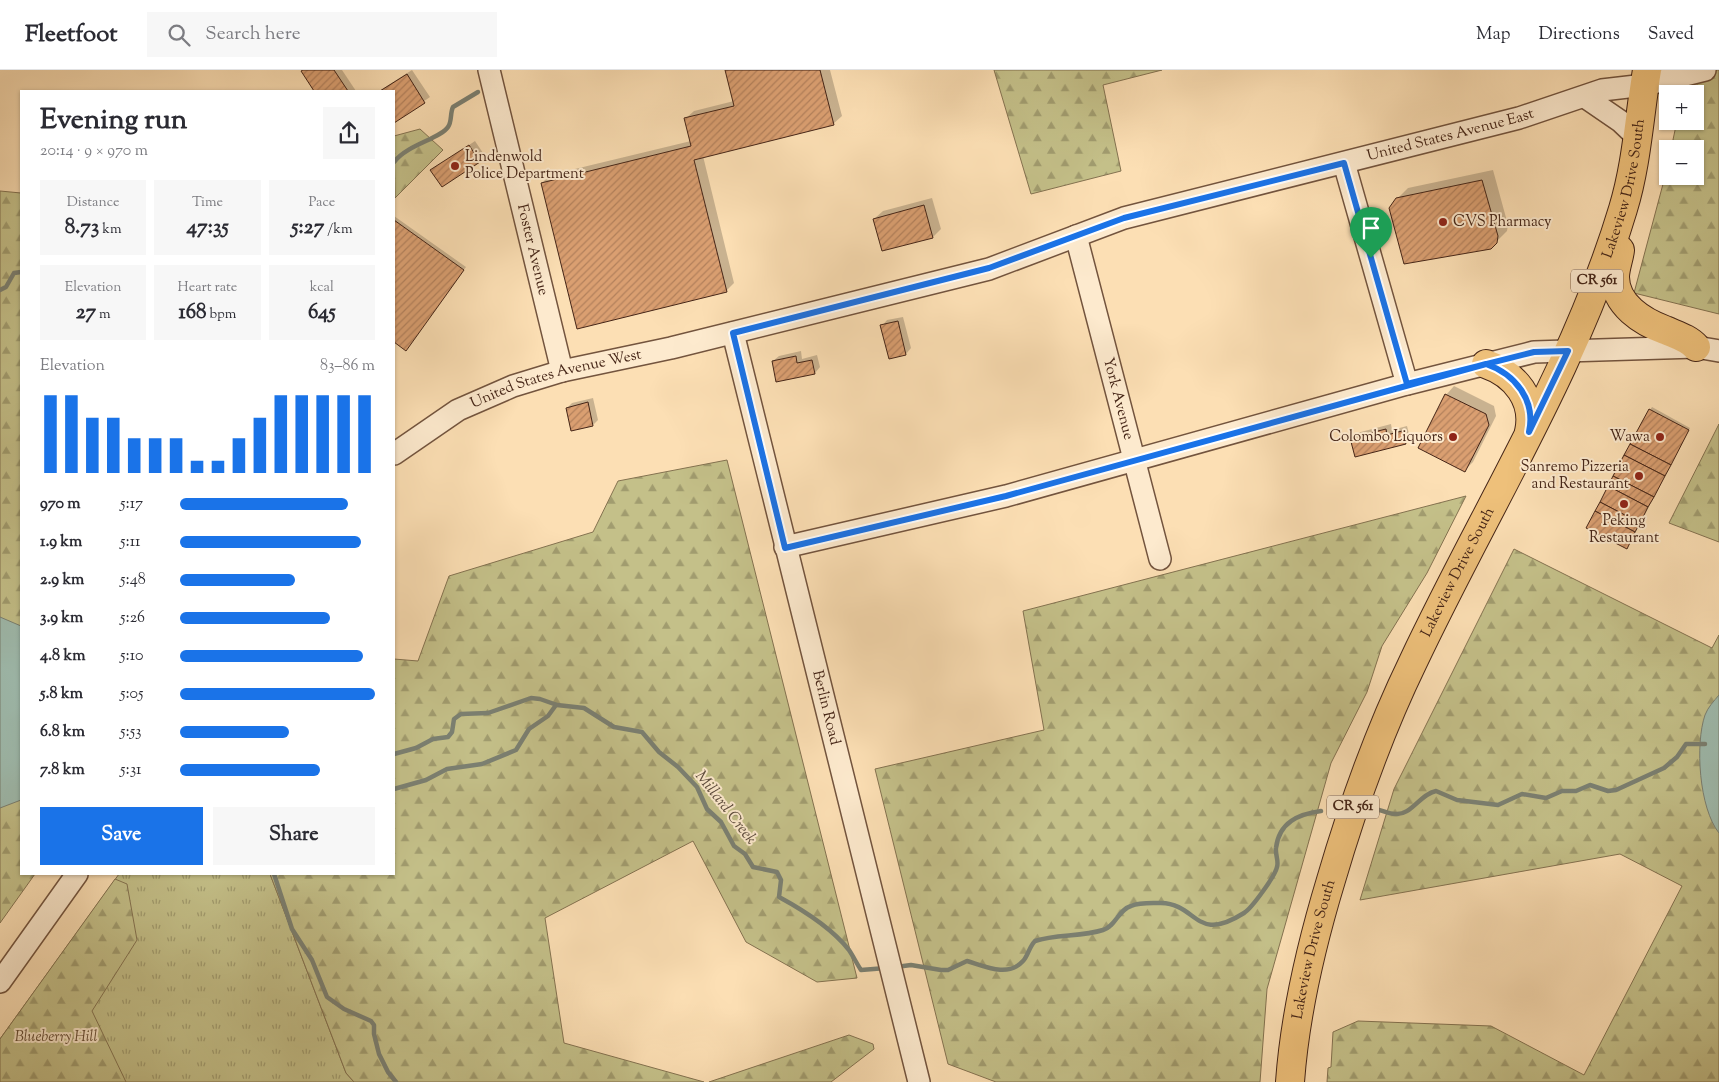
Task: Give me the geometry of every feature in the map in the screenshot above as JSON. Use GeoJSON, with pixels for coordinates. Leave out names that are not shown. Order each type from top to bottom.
{"type":"FeatureCollection","features":[{"type":"Feature","properties":{"kind":"main road","name":"Lakeview Drive South"},"geometry":{"type":"LineString","coordinates":[[1290,1082],[1304,982],[1316,930],[1348,821],[1375,747],[1413,662],[1529,432],[1588,308],[1623,210],[1639,139],[1646,77]]}},
{"type":"Feature","properties":{"kind":"main road"},"geometry":{"type":"LineString","coordinates":[[1623,210],[1624,234],[1615,276],[1618,292],[1630,310],[1648,323],[1708,349]]}},
{"type":"Feature","properties":{"kind":"main road"},"geometry":{"type":"LineString","coordinates":[[1486,364],[1502,369],[1516,380],[1528,403],[1531,422],[1529,432]]}},
{"type":"Feature","properties":{"kind":"street","name":"Foster Avenue"},"geometry":{"type":"LineString","coordinates":[[489,70],[562,372]]}},
{"type":"Feature","properties":{"kind":"street","name":"United States Avenue East"},"geometry":{"type":"LineString","coordinates":[[733,333],[989,268],[1124,218],[1519,118],[1646,77],[1705,70]]}},
{"type":"Feature","properties":{"kind":"street"},"geometry":{"type":"LineString","coordinates":[[1585,97],[1615,116],[1631,129],[1639,139]]}},
{"type":"Feature","properties":{"kind":"street"},"geometry":{"type":"LineString","coordinates":[[1344,163],[1407,384]]}},
{"type":"Feature","properties":{"kind":"street","name":"York Avenue"},"geometry":{"type":"LineString","coordinates":[[1076,236],[1160,559]]}},
{"type":"Feature","properties":{"kind":"street","name":"United States Avenue West"},"geometry":{"type":"LineString","coordinates":[[395,453],[458,410],[513,386],[562,372],[733,333]]}},
{"type":"Feature","properties":{"kind":"street","name":"Berlin Road"},"geometry":{"type":"LineString","coordinates":[[733,333],[919,1082]]}},
{"type":"Feature","properties":{"kind":"street"},"geometry":{"type":"LineString","coordinates":[[785,548],[1006,496],[1134,462],[1407,384],[1534,352],[1708,349]]}},
{"type":"Feature","properties":{"kind":"street"},"geometry":{"type":"LineString","coordinates":[[0,982],[76,875]]}},
{"type":"Feature","properties":{"kind":"green space"},"geometry":{"type":"Polygon","coordinates":[[[994,70],[1162,70],[1103,85],[1121,171],[1031,194],[994,70]]]}},
{"type":"Feature","properties":{"kind":"green space"},"geometry":{"type":"Polygon","coordinates":[[[1719,70],[1719,314],[1634,293],[1663,185],[1704,185],[1704,140],[1673,140],[1675,130],[1704,130],[1704,85],[1684,85],[1685,77],[1719,70]]]}},
{"type":"Feature","properties":{"kind":"green space"},"geometry":{"type":"Polygon","coordinates":[[[420,129],[443,150],[395,198],[395,136],[420,129]]]}},
{"type":"Feature","properties":{"kind":"green space"},"geometry":{"type":"Polygon","coordinates":[[[0,191],[20,193],[20,628],[0,621],[0,191]]]}},
{"type":"Feature","properties":{"kind":"green space"},"geometry":{"type":"Polygon","coordinates":[[[1719,424],[1719,542],[1669,523],[1719,424]]]}},
{"type":"Feature","properties":{"kind":"green space"},"geometry":{"type":"Polygon","coordinates":[[[727,460],[857,978],[817,982],[746,942],[693,841],[545,918],[564,1043],[704,1082],[354,1082],[346,1073],[270,875],[395,875],[395,659],[418,661],[449,576],[593,532],[618,481],[727,460]]]}},
{"type":"Feature","properties":{"kind":"green space"},"geometry":{"type":"Polygon","coordinates":[[[1466,496],[1427,573],[1382,646],[1367,692],[1331,763],[1267,989],[1260,1082],[996,1082],[948,1064],[875,769],[1044,730],[1023,611],[1466,496]]]}},
{"type":"Feature","properties":{"kind":"green space"},"geometry":{"type":"Polygon","coordinates":[[[1514,549],[1712,648],[1719,635],[1719,1082],[1327,1082],[1328,1068],[1331,1067],[1333,1032],[1358,1021],[1491,1026],[1584,1075],[1682,886],[1620,854],[1360,900],[1394,789],[1514,549]]]}},
{"type":"Feature","properties":{"kind":"green space"},"geometry":{"type":"Polygon","coordinates":[[[20,788],[20,875],[34,875],[0,923],[0,806],[20,788]]]}},
{"type":"Feature","properties":{"kind":"green space"},"geometry":{"type":"Polygon","coordinates":[[[118,875],[270,875],[346,1073],[354,1082],[0,1082],[0,1039],[118,875]]]}},
{"type":"Feature","properties":{"kind":"green space","name":"Blueberry Hill"},"geometry":{"type":"Polygon","coordinates":[[[115,879],[127,884],[137,940],[92,1011],[126,1082],[0,1082],[0,1039],[115,879]]]}},
{"type":"Feature","properties":{"kind":"green space"},"geometry":{"type":"Polygon","coordinates":[[[849,1035],[873,1044],[874,1049],[831,1082],[709,1082],[849,1035]]]}},
{"type":"Feature","properties":{"kind":"shaded area"},"geometry":{"type":"Polygon","coordinates":[[[0,617],[20,626],[20,800],[0,808],[0,617]]]}},
{"type":"Feature","properties":{"kind":"shaded area"},"geometry":{"type":"Polygon","coordinates":[[[1719,695],[1719,833],[1712,822],[1703,792],[1700,742],[1705,715],[1719,695]]]}},
{"type":"Feature","properties":{"kind":"building"},"geometry":{"type":"Polygon","coordinates":[[[334,70],[347,90],[313,90],[301,71],[334,70]]]}},
{"type":"Feature","properties":{"kind":"building"},"geometry":{"type":"Polygon","coordinates":[[[725,70],[820,70],[834,125],[694,160],[727,292],[577,329],[541,183],[691,146],[684,118],[734,106],[725,70]]]}},
{"type":"Feature","properties":{"kind":"building"},"geometry":{"type":"Polygon","coordinates":[[[407,74],[425,103],[395,122],[395,90],[382,90],[407,74]]]}},
{"type":"Feature","properties":{"kind":"building","name":"Lindenwold Police Department"},"geometry":{"type":"Polygon","coordinates":[[[469,145],[480,162],[442,187],[430,170],[469,145]]]}},
{"type":"Feature","properties":{"kind":"building","name":"CVS Pharmacy"},"geometry":{"type":"Polygon","coordinates":[[[1482,180],[1498,236],[1497,243],[1491,249],[1404,264],[1389,208],[1396,198],[1482,180]]]}},
{"type":"Feature","properties":{"kind":"building"},"geometry":{"type":"Polygon","coordinates":[[[924,205],[933,238],[882,251],[873,219],[924,205]]]}},
{"type":"Feature","properties":{"kind":"building"},"geometry":{"type":"Polygon","coordinates":[[[395,221],[464,270],[406,351],[395,343],[395,221]]]}},
{"type":"Feature","properties":{"kind":"building"},"geometry":{"type":"Polygon","coordinates":[[[898,321],[906,355],[889,359],[880,325],[898,321]]]}},
{"type":"Feature","properties":{"kind":"building"},"geometry":{"type":"Polygon","coordinates":[[[796,356],[797,363],[812,360],[815,374],[776,382],[772,361],[796,356]]]}},
{"type":"Feature","properties":{"kind":"building","name":"Colombo Liquors"},"geometry":{"type":"Polygon","coordinates":[[[1445,394],[1486,414],[1489,425],[1465,472],[1418,448],[1445,394]]]}},
{"type":"Feature","properties":{"kind":"building"},"geometry":{"type":"Polygon","coordinates":[[[588,402],[593,426],[571,431],[566,408],[588,402]]]}},
{"type":"Feature","properties":{"kind":"building","name":"Wawa"},"geometry":{"type":"Polygon","coordinates":[[[1649,409],[1689,430],[1671,465],[1630,444],[1649,409]]]}},
{"type":"Feature","properties":{"kind":"building"},"geometry":{"type":"Polygon","coordinates":[[[1386,429],[1387,435],[1402,431],[1406,444],[1355,457],[1350,438],[1386,429]]]}},
{"type":"Feature","properties":{"kind":"building"},"geometry":{"type":"Polygon","coordinates":[[[1630,444],[1671,465],[1665,476],[1624,455],[1630,444]]]}},
{"type":"Feature","properties":{"kind":"building","name":"Sanremo Pizzeria and Restaurant"},"geometry":{"type":"Polygon","coordinates":[[[1624,455],[1665,476],[1654,497],[1613,476],[1624,455]]]}},
{"type":"Feature","properties":{"kind":"building"},"geometry":{"type":"Polygon","coordinates":[[[1613,476],[1654,497],[1648,507],[1608,486],[1613,476]]]}},
{"type":"Feature","properties":{"kind":"building","name":"Peking Restaurant"},"geometry":{"type":"Polygon","coordinates":[[[1608,486],[1648,507],[1640,523],[1600,502],[1608,486]]]}},
{"type":"Feature","properties":{"kind":"building"},"geometry":{"type":"Polygon","coordinates":[[[1600,502],[1640,523],[1635,532],[1595,511],[1600,502]]]}},
{"type":"Feature","properties":{"kind":"building"},"geometry":{"type":"Polygon","coordinates":[[[1595,511],[1635,532],[1627,549],[1586,528],[1595,511]]]}},
{"type":"Feature","properties":{"kind":"waterway"},"geometry":{"type":"LineString","coordinates":[[395,161],[415,146],[444,131],[451,120],[453,107],[478,92]]}},
{"type":"Feature","properties":{"kind":"waterway"},"geometry":{"type":"LineString","coordinates":[[0,290],[6,287],[14,273],[20,272]]}},
{"type":"Feature","properties":{"kind":"waterway","name":"Millard Creek"},"geometry":{"type":"LineString","coordinates":[[395,754],[416,748],[433,739],[448,737],[452,732],[454,719],[461,714],[488,713],[531,698],[557,705],[584,708],[614,727],[642,732],[659,752],[678,767],[697,787],[707,809],[721,822],[734,846],[745,854],[753,867],[777,872],[781,880],[779,897],[807,913],[834,934],[849,950],[861,970],[886,968]]}},
{"type":"Feature","properties":{"kind":"waterway","name":"Millard Creek"},"geometry":{"type":"LineString","coordinates":[[395,789],[426,780],[447,769],[482,764],[516,750],[529,729],[548,716],[556,705]]}},
{"type":"Feature","properties":{"kind":"waterway","name":"Millard Creek"},"geometry":{"type":"LineString","coordinates":[[1379,810],[1391,814],[1401,814],[1425,796],[1436,791],[1457,800],[1498,805],[1522,794],[1546,798],[1562,791],[1576,791],[1590,785],[1608,791],[1616,790],[1664,768],[1677,757],[1686,744],[1705,744]]}},
{"type":"Feature","properties":{"kind":"waterway","name":"Millard Creek"},"geometry":{"type":"LineString","coordinates":[[896,967],[911,965],[948,970],[967,961],[988,968],[1010,969],[1023,961],[1035,941],[1103,930],[1111,925],[1127,908],[1142,903],[1173,905],[1183,909],[1206,924],[1216,925],[1228,922],[1248,910],[1272,877],[1277,865],[1276,850],[1278,839],[1286,826],[1298,817],[1321,811]]}},
{"type":"Feature","properties":{"kind":"waterway"},"geometry":{"type":"LineString","coordinates":[[274,875],[292,929],[312,960],[327,997],[344,1009],[371,1021],[374,1025],[374,1034],[379,1054],[388,1072],[396,1082]]}},
{"type":"Feature","properties":{"kind":"place","name":"Lindenwold Police Department"},"geometry":{"type":"Point","coordinates":[455,166]}},
{"type":"Feature","properties":{"kind":"place","name":"CVS Pharmacy"},"geometry":{"type":"Point","coordinates":[1443,222]}},
{"type":"Feature","properties":{"kind":"place","name":"Colombo Liquors"},"geometry":{"type":"Point","coordinates":[1453,437]}},
{"type":"Feature","properties":{"kind":"place","name":"Wawa"},"geometry":{"type":"Point","coordinates":[1660,437]}},
{"type":"Feature","properties":{"kind":"place","name":"Sanremo Pizzeria and Restaurant"},"geometry":{"type":"Point","coordinates":[1639,476]}},
{"type":"Feature","properties":{"kind":"place","name":"Peking Restaurant"},"geometry":{"type":"Point","coordinates":[1624,504]}},
{"type":"Feature","properties":{"kind":"route"},"geometry":{"type":"LineString","coordinates":[[1371,258],[1344,163],[1124,218],[989,268],[733,333],[785,548],[1006,496],[1134,462],[1407,384],[1486,364],[1502,369],[1516,380],[1528,403],[1531,422],[1529,432],[1568,351],[1534,352],[1407,384],[1371,258]]}}]}
